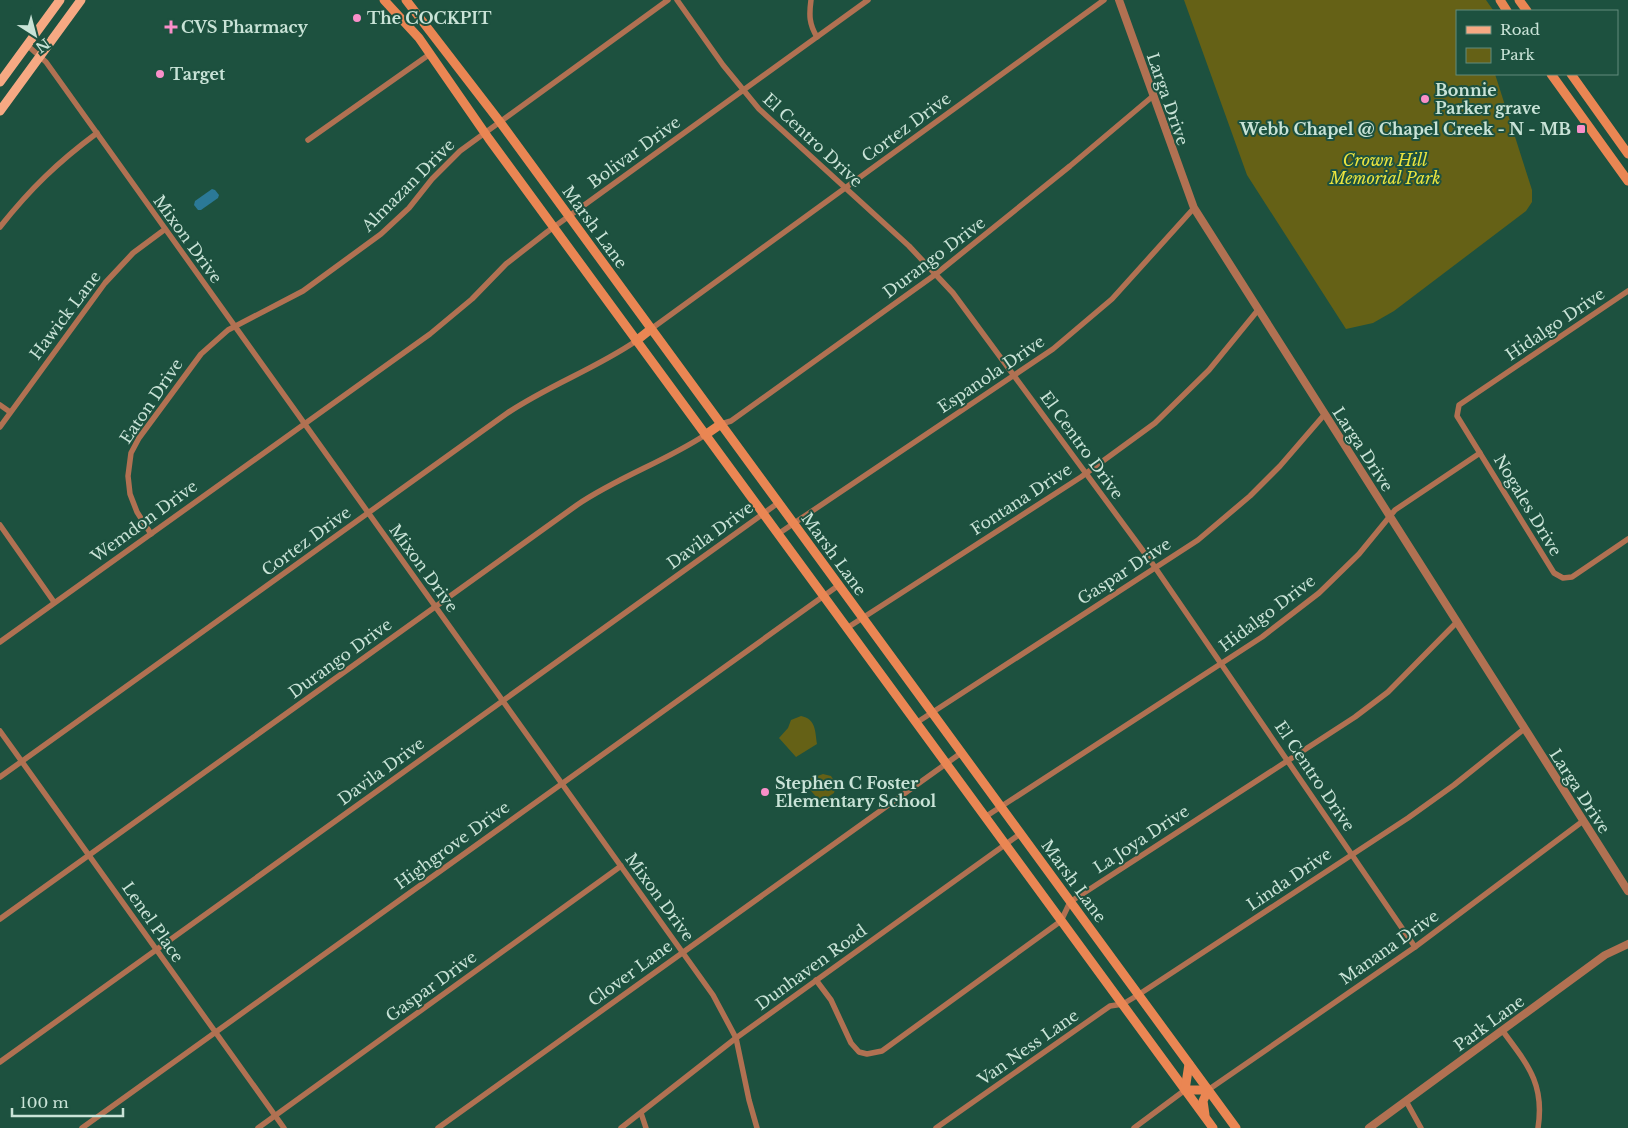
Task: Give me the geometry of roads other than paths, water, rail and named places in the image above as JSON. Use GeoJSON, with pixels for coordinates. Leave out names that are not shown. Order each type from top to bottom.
{"type":"FeatureCollection","features":[{"type":"Feature","properties":{"kind":"main road"},"geometry":{"type":"LineString","coordinates":[[0,82],[60,0]]}},
{"type":"Feature","properties":{"kind":"main road"},"geometry":{"type":"LineString","coordinates":[[0,111],[81,0]]}},
{"type":"Feature","properties":{"kind":"main road","name":"Marsh Lane"},"geometry":{"type":"LineString","coordinates":[[384,0],[419,38],[484,133],[553,228],[1213,1128]]}},
{"type":"Feature","properties":{"kind":"main road","name":"Marsh Lane"},"geometry":{"type":"LineString","coordinates":[[406,0],[500,122],[1236,1128]]}},
{"type":"Feature","properties":{"kind":"main road"},"geometry":{"type":"LineString","coordinates":[[430,54],[441,46]]}},
{"type":"Feature","properties":{"kind":"main road"},"geometry":{"type":"LineString","coordinates":[[1552,75],[1628,182]]}},
{"type":"Feature","properties":{"kind":"main road"},"geometry":{"type":"LineString","coordinates":[[1572,75],[1628,154]]}},
{"type":"Feature","properties":{"kind":"main road"},"geometry":{"type":"LineString","coordinates":[[1593,133],[1606,124]]}},
{"type":"Feature","properties":{"kind":"main road"},"geometry":{"type":"LineString","coordinates":[[636,340],[652,329]]}},
{"type":"Feature","properties":{"kind":"main road"},"geometry":{"type":"LineString","coordinates":[[705,435],[721,424]]}},
{"type":"Feature","properties":{"kind":"main road"},"geometry":{"type":"LineString","coordinates":[[1189,1064],[1185,1090],[1208,1090],[1203,1101],[1205,1116]]}},
{"type":"Feature","properties":{"kind":"street","name":"Almazan Drive"},"geometry":{"type":"LineString","coordinates":[[234,326],[298,294],[381,234],[408,208],[446,163],[484,133],[668,0]]}},
{"type":"Feature","properties":{"kind":"street","name":"El Centro Drive"},"geometry":{"type":"LineString","coordinates":[[678,0],[742,91],[776,126],[936,274],[1014,376],[1155,568],[1415,947]]}},
{"type":"Feature","properties":{"kind":"street"},"geometry":{"type":"LineString","coordinates":[[811,0],[808,16],[810,27],[817,37]]}},
{"type":"Feature","properties":{"kind":"street","name":"Bolivar Drive"},"geometry":{"type":"LineString","coordinates":[[304,424],[430,334],[472,299],[506,264],[553,228],[868,0]]}},
{"type":"Feature","properties":{"kind":"street","name":"Cortez Drive"},"geometry":{"type":"LineString","coordinates":[[652,329],[1104,0]]}},
{"type":"Feature","properties":{"kind":"street","name":"Larga Drive"},"geometry":{"type":"LineString","coordinates":[[1119,0],[1194,208],[1628,891]]}},
{"type":"Feature","properties":{"kind":"street","name":"Mixon Drive"},"geometry":{"type":"LineString","coordinates":[[27,45],[40,56],[97,133],[164,230],[713,995],[736,1038],[748,1100],[757,1128]]}},
{"type":"Feature","properties":{"kind":"street"},"geometry":{"type":"LineString","coordinates":[[308,140],[430,54]]}},
{"type":"Feature","properties":{"kind":"street","name":"Durango Drive"},"geometry":{"type":"LineString","coordinates":[[721,424],[731,421],[936,274],[1056,178],[1153,96]]}},
{"type":"Feature","properties":{"kind":"street"},"geometry":{"type":"LineString","coordinates":[[0,227],[41,178],[62,159],[97,133]]}},
{"type":"Feature","properties":{"kind":"street","name":"Espanola Drive"},"geometry":{"type":"LineString","coordinates":[[778,534],[1052,350],[1112,299],[1194,208]]}},
{"type":"Feature","properties":{"kind":"street","name":"Hawick Lane"},"geometry":{"type":"LineString","coordinates":[[0,427],[105,283],[133,254],[164,230]]}},
{"type":"Feature","properties":{"kind":"street","name":"Hidalgo Drive"},"geometry":{"type":"LineString","coordinates":[[985,817],[1262,637],[1319,593],[1359,554],[1395,510],[1480,453],[1457,416],[1459,405],[1628,291]]}},
{"type":"Feature","properties":{"kind":"street","name":"Fontana Drive"},"geometry":{"type":"LineString","coordinates":[[847,628],[1086,474],[1155,424],[1182,398],[1258,310]]}},
{"type":"Feature","properties":{"kind":"street","name":"Eaton Drive"},"geometry":{"type":"LineString","coordinates":[[151,534],[137,512],[130,494],[128,476],[131,453],[139,438],[198,359],[213,342],[234,326]]}},
{"type":"Feature","properties":{"kind":"street","name":"Cortez Drive"},"geometry":{"type":"LineString","coordinates":[[0,777],[526,400],[589,370],[636,340]]}},
{"type":"Feature","properties":{"kind":"street"},"geometry":{"type":"LineString","coordinates":[[0,404],[10,412]]}},
{"type":"Feature","properties":{"kind":"street","name":"Gaspar Drive"},"geometry":{"type":"LineString","coordinates":[[916,723],[1198,540],[1250,496],[1324,415]]}},
{"type":"Feature","properties":{"kind":"street","name":"Wemdon Drive"},"geometry":{"type":"LineString","coordinates":[[0,642],[304,424]]}},
{"type":"Feature","properties":{"kind":"street","name":"Durango Drive"},"geometry":{"type":"LineString","coordinates":[[0,919],[595,493],[658,463],[705,435]]}},
{"type":"Feature","properties":{"kind":"street","name":"Nogales Drive"},"geometry":{"type":"LineString","coordinates":[[1480,453],[1554,573],[1558,576],[1563,578],[1572,577],[1628,539]]}},
{"type":"Feature","properties":{"kind":"street","name":"Davila Drive"},"geometry":{"type":"LineString","coordinates":[[0,1062],[778,503]]}},
{"type":"Feature","properties":{"kind":"street"},"geometry":{"type":"LineString","coordinates":[[0,525],[54,602]]}},
{"type":"Feature","properties":{"kind":"street","name":"Highgrove Drive"},"geometry":{"type":"LineString","coordinates":[[82,1128],[838,585]]}},
{"type":"Feature","properties":{"kind":"street","name":"La Joya Drive"},"geometry":{"type":"LineString","coordinates":[[1070,902],[1355,717],[1388,692],[1456,623]]}},
{"type":"Feature","properties":{"kind":"street","name":"Linda Drive"},"geometry":{"type":"LineString","coordinates":[[1138,995],[1454,785],[1524,729]]}},
{"type":"Feature","properties":{"kind":"street","name":"Lenel Place"},"geometry":{"type":"LineString","coordinates":[[0,731],[284,1128]]}},
{"type":"Feature","properties":{"kind":"street","name":"Clover Lane"},"geometry":{"type":"LineString","coordinates":[[438,1128],[961,753]]}},
{"type":"Feature","properties":{"kind":"street","name":"Manana Drive"},"geometry":{"type":"LineString","coordinates":[[1208,1090],[1415,947],[1583,821]]}},
{"type":"Feature","properties":{"kind":"street","name":"Dunhaven Road"},"geometry":{"type":"LineString","coordinates":[[622,1128],[736,1038],[1020,834]]}},
{"type":"Feature","properties":{"kind":"street","name":"Gaspar Drive"},"geometry":{"type":"LineString","coordinates":[[258,1128],[621,866]]}},
{"type":"Feature","properties":{"kind":"street"},"geometry":{"type":"LineString","coordinates":[[816,980],[831,1000],[851,1044],[859,1052],[875,1054],[1061,921],[1070,902]]}},
{"type":"Feature","properties":{"kind":"street","name":"Park Lane"},"geometry":{"type":"LineString","coordinates":[[1369,1128],[1605,955],[1628,944]]}},
{"type":"Feature","properties":{"kind":"street","name":"Van Ness Lane"},"geometry":{"type":"LineString","coordinates":[[936,1128],[1110,1006],[1122,1004],[1138,995]]}},
{"type":"Feature","properties":{"kind":"street"},"geometry":{"type":"LineString","coordinates":[[1502,1030],[1530,1068],[1536,1082],[1540,1102],[1538,1128]]}},
{"type":"Feature","properties":{"kind":"street"},"geometry":{"type":"LineString","coordinates":[[1134,1128],[1185,1090]]}},
{"type":"Feature","properties":{"kind":"street"},"geometry":{"type":"LineString","coordinates":[[1406,1101],[1421,1128]]}},
{"type":"Feature","properties":{"kind":"street"},"geometry":{"type":"LineString","coordinates":[[641,1113],[646,1128]]}},
{"type":"Feature","properties":{"kind":"water"},"geometry":{"type":"Polygon","coordinates":[[[212,189],[219,195],[218,198],[201,210],[198,210],[194,205],[195,201],[212,189]]]}},
{"type":"Feature","properties":{"kind":"place","name":"The COCKPIT"},"geometry":{"type":"Point","coordinates":[357,18]}},
{"type":"Feature","properties":{"kind":"place","name":"CVS Pharmacy"},"geometry":{"type":"Point","coordinates":[171,27]}},
{"type":"Feature","properties":{"kind":"place","name":"Target"},"geometry":{"type":"Point","coordinates":[160,74]}},
{"type":"Feature","properties":{"kind":"place","name":"Bonnie Parker grave"},"geometry":{"type":"Point","coordinates":[1425,99]}},
{"type":"Feature","properties":{"kind":"place","name":"Webb Chapel @ Chapel Creek - N - MB"},"geometry":{"type":"Point","coordinates":[1581,129]}},
{"type":"Feature","properties":{"kind":"place","name":"Stephen C Foster Elementary School"},"geometry":{"type":"Point","coordinates":[765,792]}},
{"type":"Feature","properties":{"kind":"park label","name":"Crown Hill Memorial Park"},"geometry":{"type":"Point","coordinates":[1385,169]}}]}
